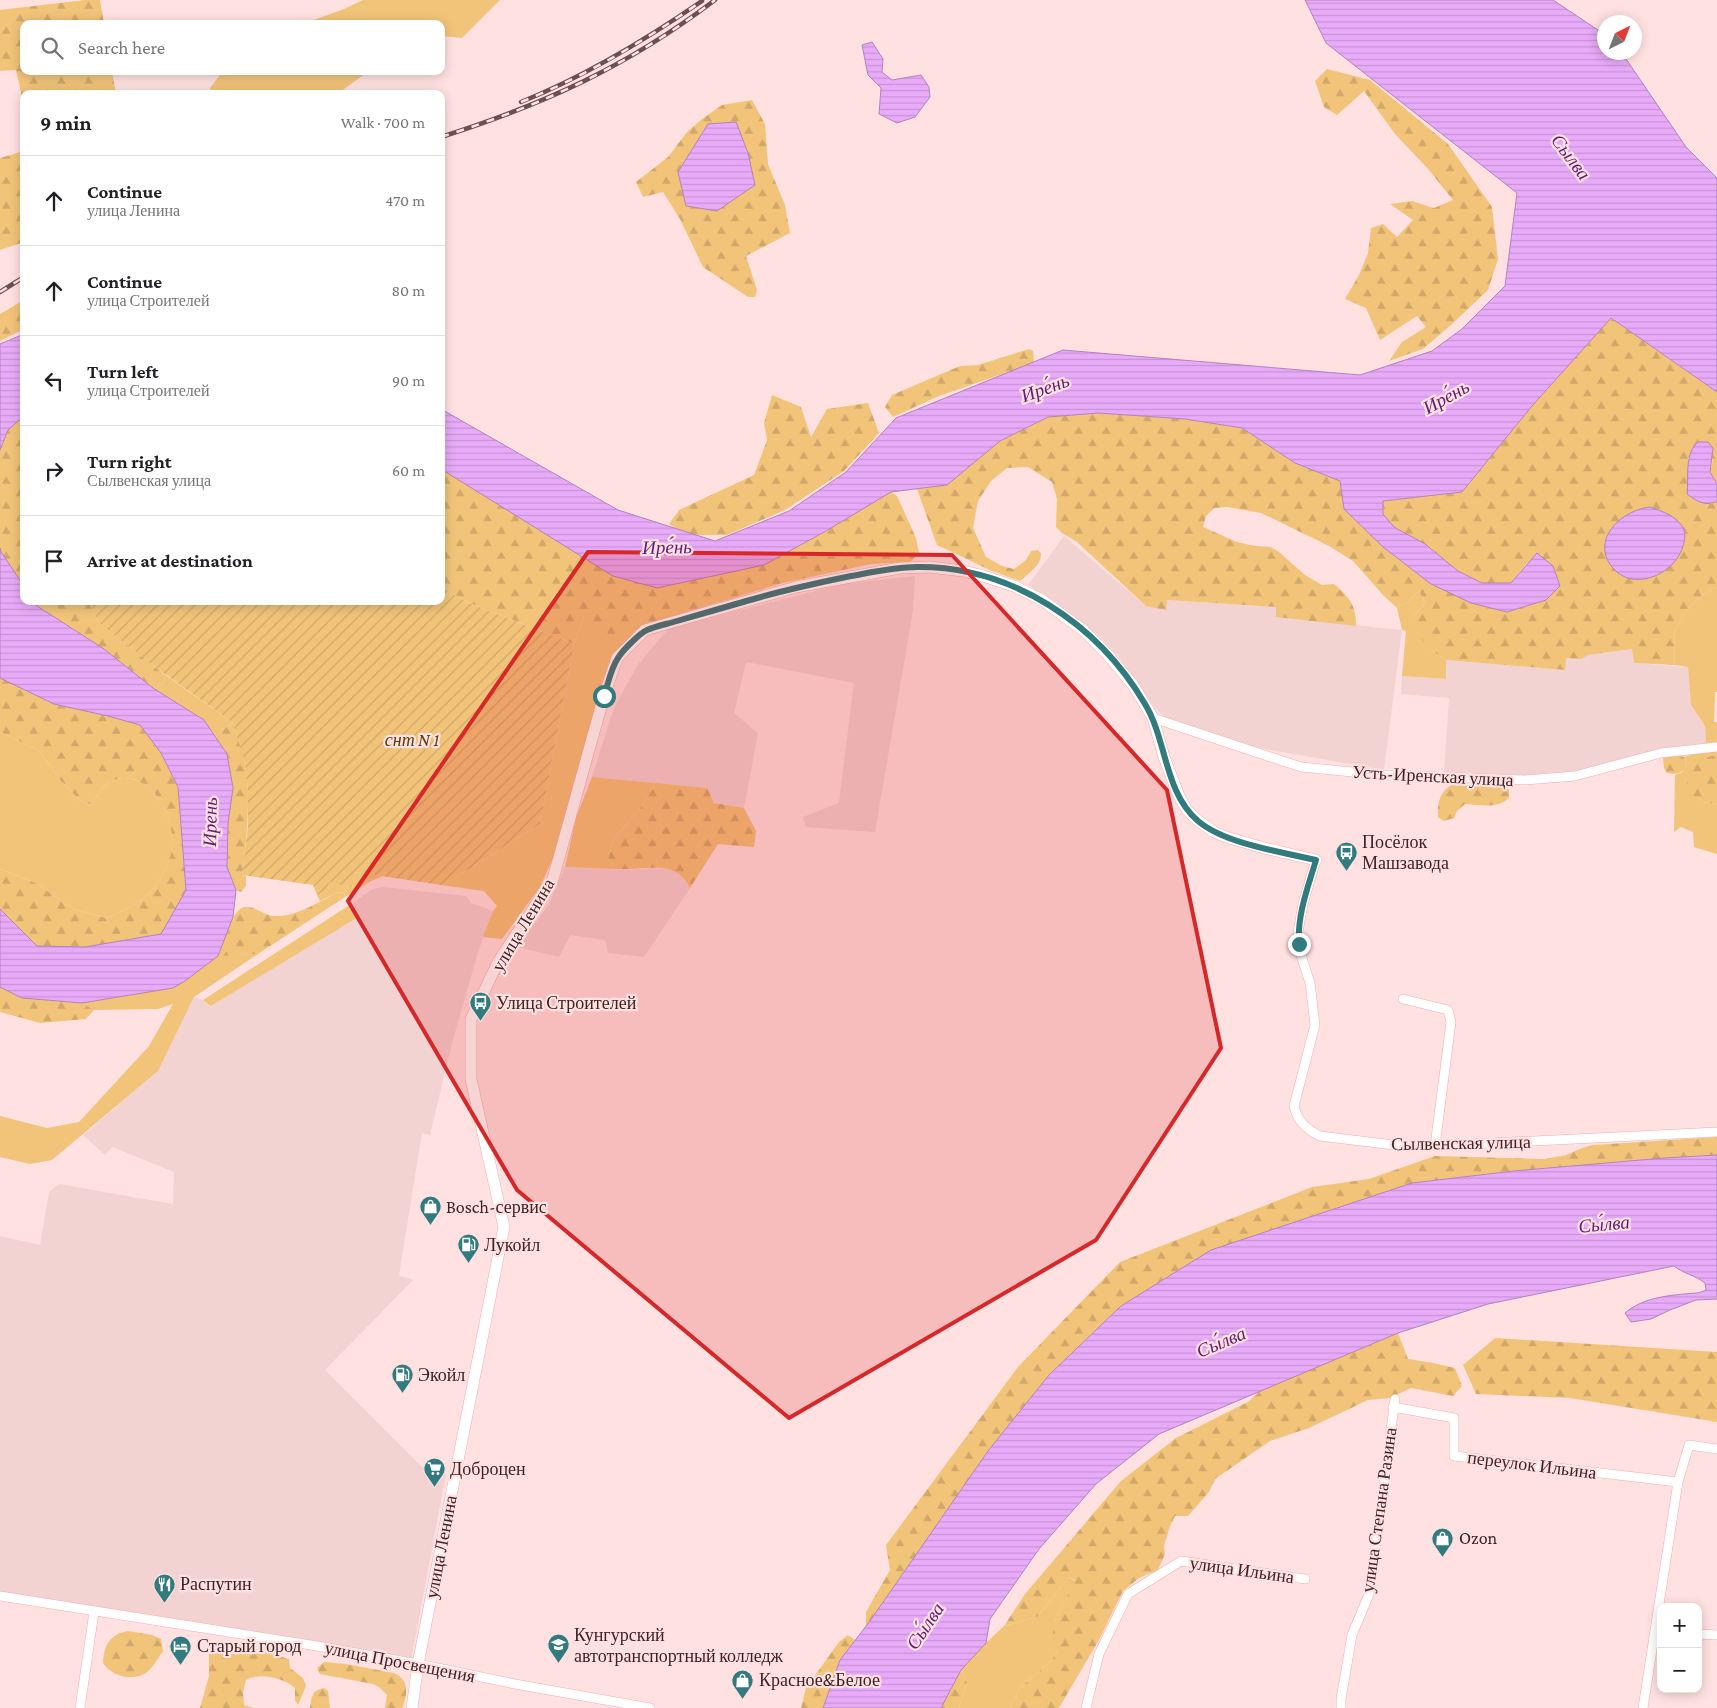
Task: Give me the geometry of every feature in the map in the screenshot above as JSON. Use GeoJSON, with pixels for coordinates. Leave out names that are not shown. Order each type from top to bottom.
{"type":"FeatureCollection","features":[{"type":"Feature","properties":{"kind":"street","name":"улица Ленина"},"geometry":{"type":"LineString","coordinates":[[412,1708],[418,1664],[504,1227],[470,1080],[471,1019],[498,962],[553,879],[604,696],[617,658],[645,630],[796,586],[891,569],[938,568],[980,575],[1014,586],[1036,596],[1083,630],[1107,654],[1132,685],[1153,718]]}},
{"type":"Feature","properties":{"kind":"street","name":"Усть-Иренская улица"},"geometry":{"type":"LineString","coordinates":[[1153,718],[1301,767],[1384,776],[1525,780],[1575,776],[1661,753],[1717,747]]}},
{"type":"Feature","properties":{"kind":"street"},"geometry":{"type":"LineString","coordinates":[[1153,718],[1164,757],[1179,796],[1187,810],[1196,819],[1214,832],[1226,837],[1316,860]]}},
{"type":"Feature","properties":{"kind":"street","name":"Сылвенская улица"},"geometry":{"type":"LineString","coordinates":[[1316,860],[1303,904],[1298,932],[1301,955],[1310,983],[1315,1026],[1295,1100],[1295,1111],[1308,1129],[1320,1136],[1393,1146],[1435,1146],[1717,1132]]}},
{"type":"Feature","properties":{"kind":"street"},"geometry":{"type":"LineString","coordinates":[[1403,999],[1448,1010],[1451,1022],[1435,1146]]}},
{"type":"Feature","properties":{"kind":"street","name":"переулок Ильина"},"geometry":{"type":"LineString","coordinates":[[1394,1403],[1454,1418],[1454,1456],[1678,1482]]}},
{"type":"Feature","properties":{"kind":"street","name":"улица Степана Разина"},"geometry":{"type":"LineString","coordinates":[[1341,1708],[1352,1635],[1370,1592],[1394,1403]]}},
{"type":"Feature","properties":{"kind":"street"},"geometry":{"type":"LineString","coordinates":[[1662,1603],[1678,1482],[1689,1445],[1717,1448]]}},
{"type":"Feature","properties":{"kind":"street","name":"улица Ильина"},"geometry":{"type":"LineString","coordinates":[[1086,1708],[1099,1654],[1128,1594],[1181,1561],[1305,1579]]}},
{"type":"Feature","properties":{"kind":"street","name":"улица Просвещения"},"geometry":{"type":"LineString","coordinates":[[0,1596],[309,1645],[650,1708]]}},
{"type":"Feature","properties":{"kind":"street"},"geometry":{"type":"LineString","coordinates":[[80,1708],[94,1612]]}},
{"type":"Feature","properties":{"kind":"street"},"geometry":{"type":"LineString","coordinates":[[1702,1634],[1717,1635]]}},
{"type":"Feature","properties":{"kind":"street"},"geometry":{"type":"LineString","coordinates":[[1644,1708],[1657,1637]]}},
{"type":"Feature","properties":{"kind":"highlighted area"},"geometry":{"type":"Polygon","coordinates":[[[588,552],[952,555],[1167,790],[1221,1048],[1096,1240],[789,1418],[517,1190],[348,901],[588,552]]]}},
{"type":"Feature","properties":{"kind":"shaded area"},"geometry":{"type":"Polygon","coordinates":[[[1064,536],[1146,606],[1166,600],[1277,607],[1276,617],[1402,630],[1384,770],[1255,747],[1166,718],[1156,709],[1118,656],[1098,635],[1028,585],[1064,536]]]}},
{"type":"Feature","properties":{"kind":"shaded area"},"geometry":{"type":"Polygon","coordinates":[[[915,576],[913,610],[875,832],[806,827],[803,817],[839,803],[854,683],[746,662],[734,713],[758,733],[744,808],[714,803],[707,788],[592,777],[614,708],[637,666],[669,628],[843,584],[915,576]]]}},
{"type":"Feature","properties":{"kind":"shaded area"},"geometry":{"type":"Polygon","coordinates":[[[1632,649],[1634,663],[1688,667],[1691,705],[1705,726],[1706,743],[1659,749],[1573,774],[1512,776],[1451,774],[1444,772],[1449,698],[1401,694],[1402,676],[1446,679],[1446,660],[1565,670],[1565,658],[1581,659],[1588,655],[1632,649]]]}},
{"type":"Feature","properties":{"kind":"shaded area"},"geometry":{"type":"Polygon","coordinates":[[[565,867],[626,870],[666,869],[679,873],[690,888],[644,957],[608,953],[605,940],[570,935],[559,957],[518,947],[549,904],[565,867]]]}},
{"type":"Feature","properties":{"kind":"shaded area"},"geometry":{"type":"Polygon","coordinates":[[[383,887],[466,896],[471,903],[493,911],[478,952],[452,1043],[430,1135],[422,1133],[399,1275],[413,1280],[325,1370],[427,1472],[446,1474],[411,1661],[0,1593],[0,1236],[40,1245],[49,1192],[59,1184],[173,1204],[174,1172],[112,1147],[105,1155],[83,1135],[158,1071],[194,997],[203,1000],[211,1006],[359,916],[351,904],[373,889],[383,887]]]}},
{"type":"Feature","properties":{"kind":"green space"},"geometry":{"type":"Polygon","coordinates":[[[100,0],[103,20],[20,20],[20,75],[113,75],[115,90],[20,90],[16,70],[0,71],[0,10],[100,0]]]}},
{"type":"Feature","properties":{"kind":"green space"},"geometry":{"type":"Polygon","coordinates":[[[363,0],[500,0],[462,38],[445,36],[445,20],[314,20],[363,0]]]}},
{"type":"Feature","properties":{"kind":"green space"},"geometry":{"type":"Polygon","coordinates":[[[1327,69],[1370,80],[1448,144],[1492,207],[1498,259],[1488,290],[1423,349],[1389,361],[1402,342],[1426,327],[1417,316],[1380,340],[1366,308],[1345,299],[1359,275],[1368,253],[1371,228],[1383,224],[1397,237],[1413,220],[1390,204],[1412,201],[1434,208],[1453,200],[1429,170],[1395,134],[1364,91],[1337,115],[1324,107],[1315,81],[1327,69]]]}},
{"type":"Feature","properties":{"kind":"green space"},"geometry":{"type":"Polygon","coordinates":[[[220,75],[363,75],[343,90],[211,90],[210,88],[220,75]]]}},
{"type":"Feature","properties":{"kind":"green space"},"geometry":{"type":"Polygon","coordinates":[[[752,100],[765,124],[768,164],[785,205],[790,233],[746,256],[757,290],[755,297],[748,297],[703,267],[680,219],[663,192],[643,197],[636,182],[668,157],[687,132],[702,119],[722,105],[752,100]]]}},
{"type":"Feature","properties":{"kind":"green space"},"geometry":{"type":"Polygon","coordinates":[[[20,152],[20,243],[0,250],[0,158],[20,152]]]}},
{"type":"Feature","properties":{"kind":"green space"},"geometry":{"type":"Polygon","coordinates":[[[20,302],[20,331],[0,341],[0,314],[20,302]]]}},
{"type":"Feature","properties":{"kind":"green space"},"geometry":{"type":"Polygon","coordinates":[[[1611,318],[1717,392],[1717,484],[1710,472],[1713,459],[1688,458],[1689,473],[1711,504],[1717,501],[1717,587],[1697,600],[1681,619],[1674,637],[1675,665],[1634,663],[1632,649],[1588,655],[1581,659],[1566,658],[1565,670],[1446,660],[1432,651],[1414,630],[1413,617],[1425,603],[1419,591],[1408,602],[1397,608],[1353,561],[1329,546],[1261,513],[1227,507],[1214,508],[1206,516],[1203,527],[1237,542],[1271,547],[1305,575],[1322,585],[1334,584],[1351,602],[1355,613],[1356,626],[1276,617],[1276,607],[1167,600],[1166,610],[1146,606],[1077,542],[1056,527],[1057,499],[1052,482],[1028,467],[1007,468],[991,481],[978,501],[973,528],[986,557],[1002,566],[1014,569],[1026,560],[1031,551],[1038,550],[1041,553],[1037,565],[1020,581],[992,571],[937,545],[917,489],[947,485],[1000,441],[1048,417],[1098,413],[1185,419],[1242,428],[1295,463],[1340,481],[1344,509],[1383,547],[1431,584],[1546,600],[1560,586],[1553,566],[1527,563],[1511,583],[1482,583],[1458,571],[1425,544],[1394,527],[1383,514],[1383,501],[1462,492],[1532,406],[1611,318]]]}},
{"type":"Feature","properties":{"kind":"green space"},"geometry":{"type":"Polygon","coordinates":[[[1029,349],[1033,351],[1034,363],[939,396],[893,417],[885,407],[892,395],[960,366],[978,365],[1029,349]]]}},
{"type":"Feature","properties":{"kind":"green space"},"geometry":{"type":"Polygon","coordinates":[[[772,395],[801,407],[811,437],[827,409],[868,403],[879,433],[844,471],[785,510],[727,535],[687,535],[669,524],[679,510],[754,475],[767,440],[764,423],[772,395]]]}},
{"type":"Feature","properties":{"kind":"green space"},"geometry":{"type":"Polygon","coordinates":[[[20,420],[20,580],[0,548],[0,450],[8,430],[20,420]]]}},
{"type":"Feature","properties":{"kind":"green space"},"geometry":{"type":"Polygon","coordinates":[[[445,471],[764,565],[891,492],[897,496],[916,538],[919,553],[910,562],[871,564],[783,583],[693,610],[623,635],[610,635],[584,616],[574,644],[469,603],[445,589],[445,471]]]}},
{"type":"Feature","properties":{"kind":"green space"},"geometry":{"type":"Polygon","coordinates":[[[1717,587],[1717,692],[1715,692],[1714,722],[1717,722],[1717,742],[1706,743],[1705,726],[1691,705],[1688,667],[1675,665],[1674,637],[1681,619],[1691,606],[1710,590],[1717,587]]]}},
{"type":"Feature","properties":{"kind":"green space","name":"снт N 1"},"geometry":{"type":"Polygon","coordinates":[[[445,589],[469,603],[574,644],[540,824],[441,885],[355,872],[351,887],[329,882],[328,891],[317,895],[313,885],[242,875],[248,826],[248,794],[245,763],[233,723],[151,664],[99,623],[90,605],[445,605],[445,589]]]}},
{"type":"Feature","properties":{"kind":"green space"},"geometry":{"type":"Polygon","coordinates":[[[1419,591],[1425,603],[1413,617],[1432,651],[1446,660],[1446,679],[1402,676],[1406,631],[1402,630],[1397,608],[1408,602],[1419,591]]]}},
{"type":"Feature","properties":{"kind":"green space"},"geometry":{"type":"Polygon","coordinates":[[[90,605],[99,623],[164,674],[165,680],[162,685],[153,688],[104,649],[37,606],[90,605]]]}},
{"type":"Feature","properties":{"kind":"green space"},"geometry":{"type":"Polygon","coordinates":[[[584,616],[623,635],[637,629],[615,654],[605,676],[554,856],[540,887],[502,939],[483,937],[493,911],[497,906],[484,891],[441,885],[540,824],[574,644],[584,616]]]}},
{"type":"Feature","properties":{"kind":"green space"},"geometry":{"type":"Polygon","coordinates":[[[164,674],[233,723],[223,729],[216,737],[204,720],[153,688],[162,685],[165,680],[164,674]]]}},
{"type":"Feature","properties":{"kind":"green space"},"geometry":{"type":"Polygon","coordinates":[[[0,678],[54,704],[140,725],[161,753],[178,787],[186,890],[161,934],[85,947],[37,946],[0,909],[0,869],[36,883],[73,909],[106,918],[138,902],[154,888],[166,867],[172,843],[169,819],[156,796],[148,787],[138,781],[126,778],[114,780],[104,787],[92,805],[79,800],[59,779],[38,750],[0,732],[0,678]]]}},
{"type":"Feature","properties":{"kind":"green space"},"geometry":{"type":"Polygon","coordinates":[[[233,723],[244,759],[248,791],[247,833],[242,875],[246,876],[246,886],[241,892],[236,890],[227,867],[228,822],[233,788],[216,737],[223,729],[233,723]]]}},
{"type":"Feature","properties":{"kind":"green space"},"geometry":{"type":"Polygon","coordinates":[[[0,732],[38,750],[59,779],[79,800],[92,805],[107,784],[114,780],[127,778],[138,781],[148,787],[157,796],[169,820],[172,832],[172,849],[164,873],[154,888],[144,898],[106,918],[73,909],[36,883],[0,869],[0,732]]]}},
{"type":"Feature","properties":{"kind":"green space"},"geometry":{"type":"Polygon","coordinates":[[[1706,749],[1717,749],[1717,755],[1706,757],[1701,802],[1717,804],[1717,854],[1694,847],[1693,832],[1681,827],[1674,832],[1675,775],[1681,773],[1687,766],[1684,757],[1706,749]]]}},
{"type":"Feature","properties":{"kind":"green space"},"geometry":{"type":"Polygon","coordinates":[[[1676,755],[1684,757],[1687,766],[1678,773],[1667,773],[1664,768],[1663,758],[1676,755]]]}},
{"type":"Feature","properties":{"kind":"green space"},"geometry":{"type":"Polygon","coordinates":[[[1717,755],[1717,804],[1701,802],[1685,788],[1693,765],[1706,757],[1717,755]]]}},
{"type":"Feature","properties":{"kind":"green space"},"geometry":{"type":"Polygon","coordinates":[[[592,777],[656,783],[640,809],[614,839],[608,859],[615,869],[565,867],[576,818],[592,777]]]}},
{"type":"Feature","properties":{"kind":"green space"},"geometry":{"type":"Polygon","coordinates":[[[656,783],[707,788],[714,803],[744,808],[756,831],[754,847],[718,844],[690,888],[684,879],[674,871],[658,868],[615,869],[608,859],[614,839],[640,809],[656,783]]]}},
{"type":"Feature","properties":{"kind":"green space"},"geometry":{"type":"Polygon","coordinates":[[[1457,783],[1506,787],[1509,790],[1509,798],[1500,804],[1494,805],[1465,804],[1457,811],[1454,818],[1444,821],[1438,817],[1439,801],[1447,788],[1457,783]]]}},
{"type":"Feature","properties":{"kind":"green space"},"geometry":{"type":"Polygon","coordinates":[[[355,872],[383,876],[345,897],[344,893],[338,892],[320,901],[317,895],[328,891],[329,882],[355,872]]]}},
{"type":"Feature","properties":{"kind":"green space"},"geometry":{"type":"Polygon","coordinates":[[[338,892],[344,893],[345,897],[258,954],[218,956],[233,918],[243,907],[248,907],[271,916],[282,916],[307,908],[338,892]]]}},
{"type":"Feature","properties":{"kind":"green space"},"geometry":{"type":"Polygon","coordinates":[[[351,904],[360,916],[211,1006],[203,1000],[351,904]]]}},
{"type":"Feature","properties":{"kind":"green space"},"geometry":{"type":"Polygon","coordinates":[[[258,954],[194,997],[158,1071],[52,1160],[30,1164],[0,1157],[0,1116],[47,1128],[79,1122],[149,1046],[173,1004],[158,1009],[94,1010],[82,1003],[173,988],[219,955],[258,954]]]}},
{"type":"Feature","properties":{"kind":"green space"},"geometry":{"type":"Polygon","coordinates":[[[0,987],[22,998],[82,1003],[94,1010],[86,1019],[40,1023],[0,1012],[0,987]]]}},
{"type":"Feature","properties":{"kind":"green space"},"geometry":{"type":"Polygon","coordinates":[[[1717,1137],[1717,1155],[1514,1171],[1412,1183],[1211,1250],[1121,1306],[1049,1375],[988,1451],[866,1627],[866,1612],[890,1570],[886,1545],[1018,1367],[1120,1262],[1312,1187],[1369,1179],[1435,1156],[1545,1159],[1566,1155],[1593,1145],[1717,1137]]]}},
{"type":"Feature","properties":{"kind":"green space"},"geometry":{"type":"Polygon","coordinates":[[[1398,1333],[1408,1359],[1455,1368],[1462,1386],[1453,1396],[1411,1388],[1390,1398],[1368,1400],[1309,1428],[1270,1441],[1215,1479],[1209,1492],[1188,1516],[1175,1516],[1164,1546],[1165,1554],[1158,1570],[1139,1578],[1123,1591],[1099,1640],[1059,1708],[1010,1708],[1019,1689],[1051,1661],[1058,1651],[1052,1641],[1054,1623],[1075,1580],[1069,1577],[1037,1617],[1004,1626],[1025,1594],[1121,1481],[1176,1438],[1248,1402],[1261,1390],[1398,1333]]]}},
{"type":"Feature","properties":{"kind":"green space"},"geometry":{"type":"Polygon","coordinates":[[[1495,1338],[1717,1352],[1717,1422],[1570,1398],[1476,1394],[1463,1365],[1495,1338]]]}},
{"type":"Feature","properties":{"kind":"green space"},"geometry":{"type":"Polygon","coordinates":[[[1069,1577],[1075,1581],[1054,1623],[1058,1651],[1051,1661],[1019,1689],[1010,1708],[959,1708],[967,1682],[961,1670],[1004,1626],[1037,1617],[1069,1577]]]}},
{"type":"Feature","properties":{"kind":"green space"},"geometry":{"type":"Polygon","coordinates":[[[128,1631],[152,1635],[161,1639],[163,1651],[149,1671],[140,1676],[122,1676],[111,1671],[103,1663],[109,1641],[122,1632],[128,1631]]]}},
{"type":"Feature","properties":{"kind":"green space"},"geometry":{"type":"Polygon","coordinates":[[[848,1635],[855,1640],[840,1660],[823,1708],[801,1708],[806,1688],[839,1642],[848,1635]]]}},
{"type":"Feature","properties":{"kind":"green space"},"geometry":{"type":"Polygon","coordinates":[[[228,1641],[289,1659],[290,1668],[303,1678],[306,1686],[298,1705],[295,1700],[295,1688],[290,1684],[271,1677],[258,1676],[246,1680],[243,1692],[244,1705],[253,1708],[200,1708],[209,1676],[209,1651],[219,1642],[228,1641]]]}},
{"type":"Feature","properties":{"kind":"green space"},"geometry":{"type":"Polygon","coordinates":[[[324,1662],[394,1673],[402,1679],[406,1687],[406,1696],[402,1708],[385,1708],[387,1695],[373,1684],[320,1674],[317,1668],[324,1662]]]}},
{"type":"Feature","properties":{"kind":"green space"},"geometry":{"type":"Polygon","coordinates":[[[961,1670],[967,1682],[959,1708],[941,1708],[961,1670]]]}},
{"type":"Feature","properties":{"kind":"green space"},"geometry":{"type":"Polygon","coordinates":[[[324,1688],[328,1691],[330,1708],[310,1708],[314,1692],[324,1688]]]}},
{"type":"Feature","properties":{"kind":"water"},"geometry":{"type":"Polygon","coordinates":[[[1305,0],[1553,0],[1597,29],[1597,60],[1627,60],[1686,147],[1717,178],[1717,392],[1611,318],[1532,406],[1462,492],[1383,501],[1383,514],[1394,527],[1425,544],[1458,571],[1482,583],[1511,583],[1537,553],[1553,566],[1560,586],[1546,600],[1507,612],[1471,603],[1431,584],[1383,547],[1344,509],[1340,481],[1295,463],[1242,428],[1185,419],[1098,413],[1048,417],[1000,441],[947,485],[891,492],[764,565],[657,588],[613,576],[445,471],[445,411],[618,510],[715,541],[789,511],[846,472],[896,418],[1063,350],[1360,375],[1432,351],[1462,329],[1505,286],[1517,193],[1326,43],[1305,0]]]}},
{"type":"Feature","properties":{"kind":"water"},"geometry":{"type":"Polygon","coordinates":[[[872,42],[883,59],[882,72],[892,80],[921,75],[929,87],[930,97],[915,117],[897,123],[879,114],[881,88],[868,75],[862,45],[872,42]]]}},
{"type":"Feature","properties":{"kind":"water"},"geometry":{"type":"Polygon","coordinates":[[[736,122],[748,153],[755,185],[717,211],[686,206],[678,172],[708,124],[736,122]]]}},
{"type":"Feature","properties":{"kind":"water"},"geometry":{"type":"Polygon","coordinates":[[[20,336],[20,420],[8,430],[0,450],[0,344],[20,336]]]}},
{"type":"Feature","properties":{"kind":"water"},"geometry":{"type":"Polygon","coordinates":[[[1698,442],[1708,442],[1713,448],[1710,472],[1717,484],[1717,501],[1713,503],[1701,502],[1687,494],[1689,459],[1698,442]]]}},
{"type":"Feature","properties":{"kind":"water"},"geometry":{"type":"Polygon","coordinates":[[[1650,507],[1674,518],[1682,525],[1685,537],[1682,549],[1670,567],[1661,573],[1651,578],[1630,579],[1620,575],[1606,557],[1605,546],[1607,537],[1620,520],[1639,509],[1650,507]]]}},
{"type":"Feature","properties":{"kind":"water","name":"Ирень"},"geometry":{"type":"Polygon","coordinates":[[[0,548],[20,580],[20,605],[36,605],[104,649],[153,688],[204,720],[227,754],[233,788],[228,823],[227,867],[236,890],[233,917],[218,956],[185,981],[173,988],[82,1003],[22,998],[0,987],[0,909],[37,946],[85,947],[161,934],[186,890],[178,787],[161,753],[140,725],[54,704],[0,678],[0,548]]]}},
{"type":"Feature","properties":{"kind":"water","name":"Сы́лва"},"geometry":{"type":"Polygon","coordinates":[[[1717,1155],[1717,1299],[1696,1300],[1651,1319],[1631,1322],[1625,1313],[1645,1301],[1660,1297],[1698,1293],[1706,1290],[1705,1283],[1674,1266],[1488,1304],[1398,1333],[1159,1434],[1096,1484],[1039,1549],[990,1619],[986,1643],[961,1670],[941,1708],[823,1708],[840,1660],[870,1621],[988,1451],[1049,1375],[1121,1306],[1211,1250],[1412,1183],[1514,1171],[1717,1155]]]}},
{"type":"Feature","properties":{"kind":"railway"},"geometry":{"type":"LineString","coordinates":[[445,136],[515,111],[584,81],[650,45],[715,0]]}},
{"type":"Feature","properties":{"kind":"railway"},"geometry":{"type":"LineString","coordinates":[[521,102],[569,81],[614,57],[702,1]]}},
{"type":"Feature","properties":{"kind":"railway"},"geometry":{"type":"LineString","coordinates":[[0,292],[20,280]]}},
{"type":"Feature","properties":{"kind":"place","name":"Посёлок Машзавода"},"geometry":{"type":"Point","coordinates":[1346,871]}},
{"type":"Feature","properties":{"kind":"place","name":"Улица Строителей"},"geometry":{"type":"Point","coordinates":[480,1022]}},
{"type":"Feature","properties":{"kind":"place","name":"Bosch-сервис"},"geometry":{"type":"Point","coordinates":[430,1226]}},
{"type":"Feature","properties":{"kind":"place","name":"Лукойл"},"geometry":{"type":"Point","coordinates":[468,1264]}},
{"type":"Feature","properties":{"kind":"place","name":"Экойл"},"geometry":{"type":"Point","coordinates":[402,1394]}},
{"type":"Feature","properties":{"kind":"place","name":"Доброцен"},"geometry":{"type":"Point","coordinates":[434,1488]}},
{"type":"Feature","properties":{"kind":"place","name":"Ozon"},"geometry":{"type":"Point","coordinates":[1443,1557]}},
{"type":"Feature","properties":{"kind":"place","name":"Распутин"},"geometry":{"type":"Point","coordinates":[164,1603]}},
{"type":"Feature","properties":{"kind":"place","name":"Кунгурский автотранспортный колледж"},"geometry":{"type":"Point","coordinates":[558,1664]}},
{"type":"Feature","properties":{"kind":"place","name":"Старый город"},"geometry":{"type":"Point","coordinates":[181,1665]}},
{"type":"Feature","properties":{"kind":"place","name":"Красное&Белое"},"geometry":{"type":"Point","coordinates":[743,1699]}},
{"type":"Feature","properties":{"kind":"route"},"geometry":{"type":"LineString","coordinates":[[604,696],[617,658],[645,630],[796,586],[883,570],[917,567],[963,571],[1014,586],[1042,600],[1083,630],[1107,654],[1132,685],[1153,718],[1164,757],[1179,796],[1187,810],[1196,819],[1204,826],[1226,837],[1316,860],[1303,904],[1298,932],[1299,944]]}},
{"type":"Feature","properties":{"kind":"water label","name":"Сылва"},"geometry":{"type":"Point","coordinates":[1571,157]}},
{"type":"Feature","properties":{"kind":"water label","name":"Ире́нь"},"geometry":{"type":"Point","coordinates":[1045,388]}},
{"type":"Feature","properties":{"kind":"water label","name":"Ире́нь"},"geometry":{"type":"Point","coordinates":[1446,397]}},
{"type":"Feature","properties":{"kind":"water label","name":"Ире́нь"},"geometry":{"type":"Point","coordinates":[667,547]}}]}
